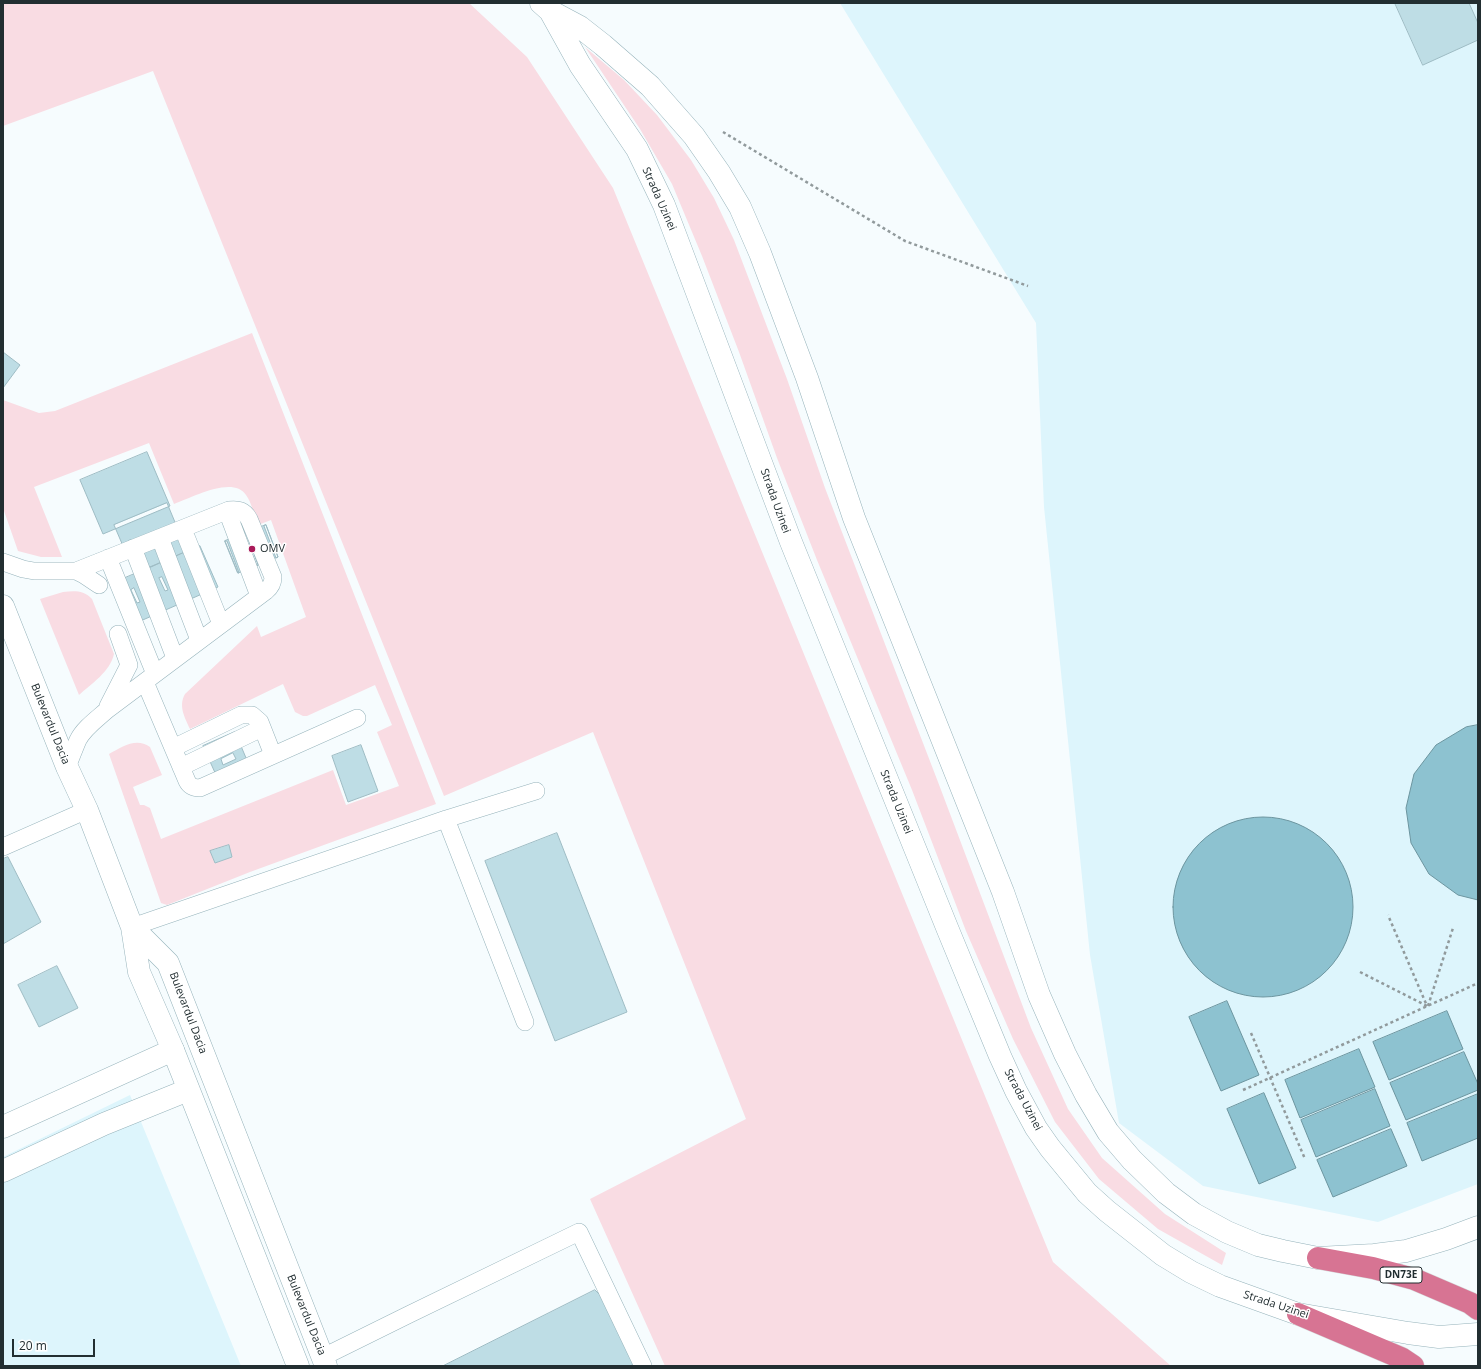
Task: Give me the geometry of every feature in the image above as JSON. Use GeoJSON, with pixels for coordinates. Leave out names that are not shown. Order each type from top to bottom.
{"type":"FeatureCollection","features":[{"type":"Feature","properties":{"kind":"highway","name":"DN73E"},"geometry":{"type":"LineString","coordinates":[[1318,1258],[1373,1268],[1414,1279],[1470,1303],[1478,1309]]}},
{"type":"Feature","properties":{"kind":"highway"},"geometry":{"type":"LineString","coordinates":[[1298,1314],[1401,1358],[1413,1366]]}},
{"type":"Feature","properties":{"kind":"street","name":"Strada Uzinei"},"geometry":{"type":"LineString","coordinates":[[546,7],[580,27],[650,86],[694,136],[719,172],[740,207],[760,253],[807,378],[854,518],[1003,892],[1039,995],[1065,1054],[1104,1126],[1132,1160],[1166,1193],[1194,1214],[1227,1232],[1258,1245],[1318,1258],[1374,1255],[1406,1251],[1478,1228]]}},
{"type":"Feature","properties":{"kind":"street","name":"Strada Uzinei"},"geometry":{"type":"LineString","coordinates":[[546,7],[580,65],[637,149],[664,205],[791,542],[845,678],[1000,1056],[1016,1091],[1036,1128],[1070,1174],[1087,1193],[1107,1211],[1163,1255],[1191,1272],[1220,1286],[1298,1314],[1440,1337],[1478,1334]]}},
{"type":"Feature","properties":{"kind":"street","name":"Bulevardul Dacia"},"geometry":{"type":"LineString","coordinates":[[3,606],[67,767],[87,810],[132,926],[168,963],[325,1362]]}},
{"type":"Feature","properties":{"kind":"street"},"geometry":{"type":"LineString","coordinates":[[132,926],[139,972],[172,1050],[298,1366]]}},
{"type":"Feature","properties":{"kind":"street"},"geometry":{"type":"LineString","coordinates":[[3,1127],[172,1050]]}},
{"type":"Feature","properties":{"kind":"street"},"geometry":{"type":"LineString","coordinates":[[3,1171],[104,1124],[188,1090]]}},
{"type":"Feature","properties":{"kind":"lane"},"geometry":{"type":"LineString","coordinates":[[3,562],[34,571],[76,571],[227,511],[259,596],[107,710],[83,732],[78,740],[67,767]]}},
{"type":"Feature","properties":{"kind":"lane"},"geometry":{"type":"LineString","coordinates":[[183,529],[221,624]]}},
{"type":"Feature","properties":{"kind":"lane"},"geometry":{"type":"LineString","coordinates":[[160,538],[200,640]]}},
{"type":"Feature","properties":{"kind":"lane"},"geometry":{"type":"LineString","coordinates":[[133,548],[175,658]]}},
{"type":"Feature","properties":{"kind":"lane"},"geometry":{"type":"LineString","coordinates":[[108,558],[173,748],[188,784],[195,788],[200,788],[357,718]]}},
{"type":"Feature","properties":{"kind":"lane"},"geometry":{"type":"LineString","coordinates":[[76,571],[99,585]]}},
{"type":"Feature","properties":{"kind":"lane"},"geometry":{"type":"LineString","coordinates":[[107,710],[129,665],[118,634]]}},
{"type":"Feature","properties":{"kind":"lane"},"geometry":{"type":"LineString","coordinates":[[173,748],[241,715],[252,715],[256,718],[262,728],[274,755]]}},
{"type":"Feature","properties":{"kind":"lane"},"geometry":{"type":"LineString","coordinates":[[181,767],[262,728]]}},
{"type":"Feature","properties":{"kind":"lane"},"geometry":{"type":"LineString","coordinates":[[132,926],[446,819],[536,790]]}},
{"type":"Feature","properties":{"kind":"lane"},"geometry":{"type":"LineString","coordinates":[[3,847],[87,810]]}},
{"type":"Feature","properties":{"kind":"lane"},"geometry":{"type":"LineString","coordinates":[[446,819],[525,1022]]}},
{"type":"Feature","properties":{"kind":"lane"},"geometry":{"type":"LineString","coordinates":[[325,1362],[410,1314],[579,1232],[643,1366]]}},
{"type":"Feature","properties":{"kind":"path"},"geometry":{"type":"LineString","coordinates":[[722,131],[905,241],[1028,286]]}},
{"type":"Feature","properties":{"kind":"path"},"geometry":{"type":"LineString","coordinates":[[1388,915],[1428,1006]]}},
{"type":"Feature","properties":{"kind":"path"},"geometry":{"type":"LineString","coordinates":[[1428,1006],[1453,928]]}},
{"type":"Feature","properties":{"kind":"path"},"geometry":{"type":"LineString","coordinates":[[1360,972],[1428,1006]]}},
{"type":"Feature","properties":{"kind":"path"},"geometry":{"type":"LineString","coordinates":[[1243,1090],[1478,983]]}},
{"type":"Feature","properties":{"kind":"path"},"geometry":{"type":"LineString","coordinates":[[1251,1033],[1305,1159]]}},
{"type":"Feature","properties":{"kind":"shaded area"},"geometry":{"type":"Polygon","coordinates":[[[3,3],[469,3],[527,57],[613,188],[1053,1262],[1171,1366],[665,1366],[590,1199],[746,1119],[593,732],[444,796],[153,71],[3,126],[3,3]]]}},
{"type":"Feature","properties":{"kind":"shaded area"},"geometry":{"type":"Polygon","coordinates":[[[840,3],[1478,3],[1478,1184],[1378,1222],[1203,1186],[1119,1123],[1090,955],[1044,507],[1036,323],[840,3]]]}},
{"type":"Feature","properties":{"kind":"shaded area"},"geometry":{"type":"Polygon","coordinates":[[[585,47],[624,80],[657,115],[691,160],[714,198],[734,240],[787,379],[825,488],[1031,1028],[1068,1109],[1102,1158],[1165,1214],[1226,1253],[1222,1265],[1158,1229],[1099,1179],[1055,1122],[1013,1039],[966,931],[912,790],[817,560],[777,458],[739,352],[702,256],[672,184],[640,129],[585,47]]]}},
{"type":"Feature","properties":{"kind":"shaded area"},"geometry":{"type":"Polygon","coordinates":[[[252,333],[436,804],[250,872],[167,905],[161,903],[109,754],[124,746],[134,743],[145,744],[150,747],[162,775],[133,787],[140,805],[150,808],[161,839],[333,770],[346,805],[399,786],[377,732],[392,725],[375,685],[307,716],[303,716],[295,712],[283,684],[190,729],[182,707],[185,694],[257,626],[261,637],[306,617],[271,520],[258,525],[246,495],[240,489],[232,487],[222,487],[201,493],[174,504],[149,443],[34,487],[62,557],[41,557],[18,551],[3,508],[3,400],[39,413],[55,411],[252,333]],[[228,845],[211,851],[215,863],[232,857],[228,845]]]}},
{"type":"Feature","properties":{"kind":"shaded area"},"geometry":{"type":"Polygon","coordinates":[[[75,591],[85,594],[92,599],[114,654],[109,666],[104,672],[79,695],[40,599],[63,592],[75,591]]]}},
{"type":"Feature","properties":{"kind":"shaded area"},"geometry":{"type":"Polygon","coordinates":[[[130,1095],[241,1366],[3,1366],[3,1157],[130,1095]]]}},
{"type":"Feature","properties":{"kind":"water"},"geometry":{"type":"Polygon","coordinates":[[[1478,725],[1478,900],[1458,895],[1429,874],[1411,843],[1406,808],[1414,774],[1436,745],[1466,727],[1478,725]]]}},
{"type":"Feature","properties":{"kind":"water"},"geometry":{"type":"Polygon","coordinates":[[[1263,817],[1280,819],[1297,824],[1313,832],[1332,850],[1338,857],[1349,881],[1353,907],[1351,924],[1346,941],[1338,957],[1320,976],[1313,982],[1289,993],[1263,997],[1246,995],[1229,990],[1213,982],[1194,964],[1188,957],[1177,933],[1173,907],[1175,890],[1180,873],[1188,857],[1206,838],[1213,832],[1237,821],[1263,817]]]}},
{"type":"Feature","properties":{"kind":"water"},"geometry":{"type":"Polygon","coordinates":[[[1227,1001],[1259,1075],[1221,1091],[1189,1017],[1227,1001]]]}},
{"type":"Feature","properties":{"kind":"water"},"geometry":{"type":"Polygon","coordinates":[[[1447,1011],[1463,1049],[1389,1080],[1373,1042],[1447,1011]]]}},
{"type":"Feature","properties":{"kind":"water"},"geometry":{"type":"Polygon","coordinates":[[[1359,1049],[1375,1087],[1300,1118],[1285,1080],[1359,1049]]]}},
{"type":"Feature","properties":{"kind":"water"},"geometry":{"type":"Polygon","coordinates":[[[1464,1052],[1478,1084],[1478,1090],[1406,1120],[1390,1083],[1464,1052]]]}},
{"type":"Feature","properties":{"kind":"water"},"geometry":{"type":"Polygon","coordinates":[[[1375,1089],[1390,1126],[1316,1157],[1301,1120],[1375,1089]]]}},
{"type":"Feature","properties":{"kind":"water"},"geometry":{"type":"Polygon","coordinates":[[[1264,1093],[1296,1168],[1259,1184],[1227,1109],[1264,1093]]]}},
{"type":"Feature","properties":{"kind":"water"},"geometry":{"type":"Polygon","coordinates":[[[1478,1094],[1478,1138],[1422,1161],[1407,1123],[1478,1094]]]}},
{"type":"Feature","properties":{"kind":"water"},"geometry":{"type":"Polygon","coordinates":[[[1391,1129],[1407,1166],[1333,1197],[1317,1160],[1391,1129]]]}},
{"type":"Feature","properties":{"kind":"building"},"geometry":{"type":"Polygon","coordinates":[[[1395,3],[1469,3],[1478,23],[1478,40],[1423,65],[1395,3]]]}},
{"type":"Feature","properties":{"kind":"building"},"geometry":{"type":"Polygon","coordinates":[[[3,352],[20,365],[3,388],[3,352]]]}},
{"type":"Feature","properties":{"kind":"building"},"geometry":{"type":"Polygon","coordinates":[[[147,452],[170,506],[103,534],[80,480],[147,452]]]}},
{"type":"Feature","properties":{"kind":"building"},"geometry":{"type":"Polygon","coordinates":[[[167,503],[187,551],[135,574],[114,525],[167,503]]]}},
{"type":"Feature","properties":{"kind":"building","name":"OMV"},"geometry":{"type":"Polygon","coordinates":[[[266,525],[278,557],[238,573],[225,541],[266,525]]]}},
{"type":"Feature","properties":{"kind":"building"},"geometry":{"type":"Polygon","coordinates":[[[266,525],[278,557],[276,558],[264,526],[266,525]]]}},
{"type":"Feature","properties":{"kind":"building"},"geometry":{"type":"Polygon","coordinates":[[[246,533],[258,565],[257,566],[244,534],[246,533]]]}},
{"type":"Feature","properties":{"kind":"building"},"geometry":{"type":"Polygon","coordinates":[[[225,541],[227,541],[239,573],[238,573],[225,541]]]}},
{"type":"Feature","properties":{"kind":"building"},"geometry":{"type":"Polygon","coordinates":[[[200,546],[218,587],[129,626],[111,584],[200,546]]]}},
{"type":"Feature","properties":{"kind":"building"},"geometry":{"type":"Polygon","coordinates":[[[162,577],[168,590],[165,591],[159,578],[162,577]]]}},
{"type":"Feature","properties":{"kind":"building"},"geometry":{"type":"Polygon","coordinates":[[[134,588],[140,602],[137,603],[131,590],[134,588]]]}},
{"type":"Feature","properties":{"kind":"building"},"geometry":{"type":"Polygon","coordinates":[[[235,732],[252,772],[221,786],[203,746],[235,732]]]}},
{"type":"Feature","properties":{"kind":"building"},"geometry":{"type":"Polygon","coordinates":[[[361,745],[378,791],[348,802],[332,756],[361,745]]]}},
{"type":"Feature","properties":{"kind":"building"},"geometry":{"type":"Polygon","coordinates":[[[233,753],[236,759],[223,765],[221,759],[233,753]]]}},
{"type":"Feature","properties":{"kind":"building"},"geometry":{"type":"Polygon","coordinates":[[[557,833],[627,1012],[555,1041],[485,861],[557,833]]]}},
{"type":"Feature","properties":{"kind":"building"},"geometry":{"type":"Polygon","coordinates":[[[229,845],[232,857],[215,863],[210,851],[229,845]]]}},
{"type":"Feature","properties":{"kind":"building"},"geometry":{"type":"Polygon","coordinates":[[[8,857],[41,922],[3,944],[3,859],[8,857]]]}},
{"type":"Feature","properties":{"kind":"building"},"geometry":{"type":"Polygon","coordinates":[[[57,966],[78,1008],[39,1027],[18,985],[57,966]]]}},
{"type":"Feature","properties":{"kind":"building"},"geometry":{"type":"Polygon","coordinates":[[[595,1290],[602,1297],[633,1360],[632,1366],[443,1366],[595,1290]]]}},
{"type":"Feature","properties":{"kind":"place","name":"OMV"},"geometry":{"type":"Point","coordinates":[252,549]}}]}
